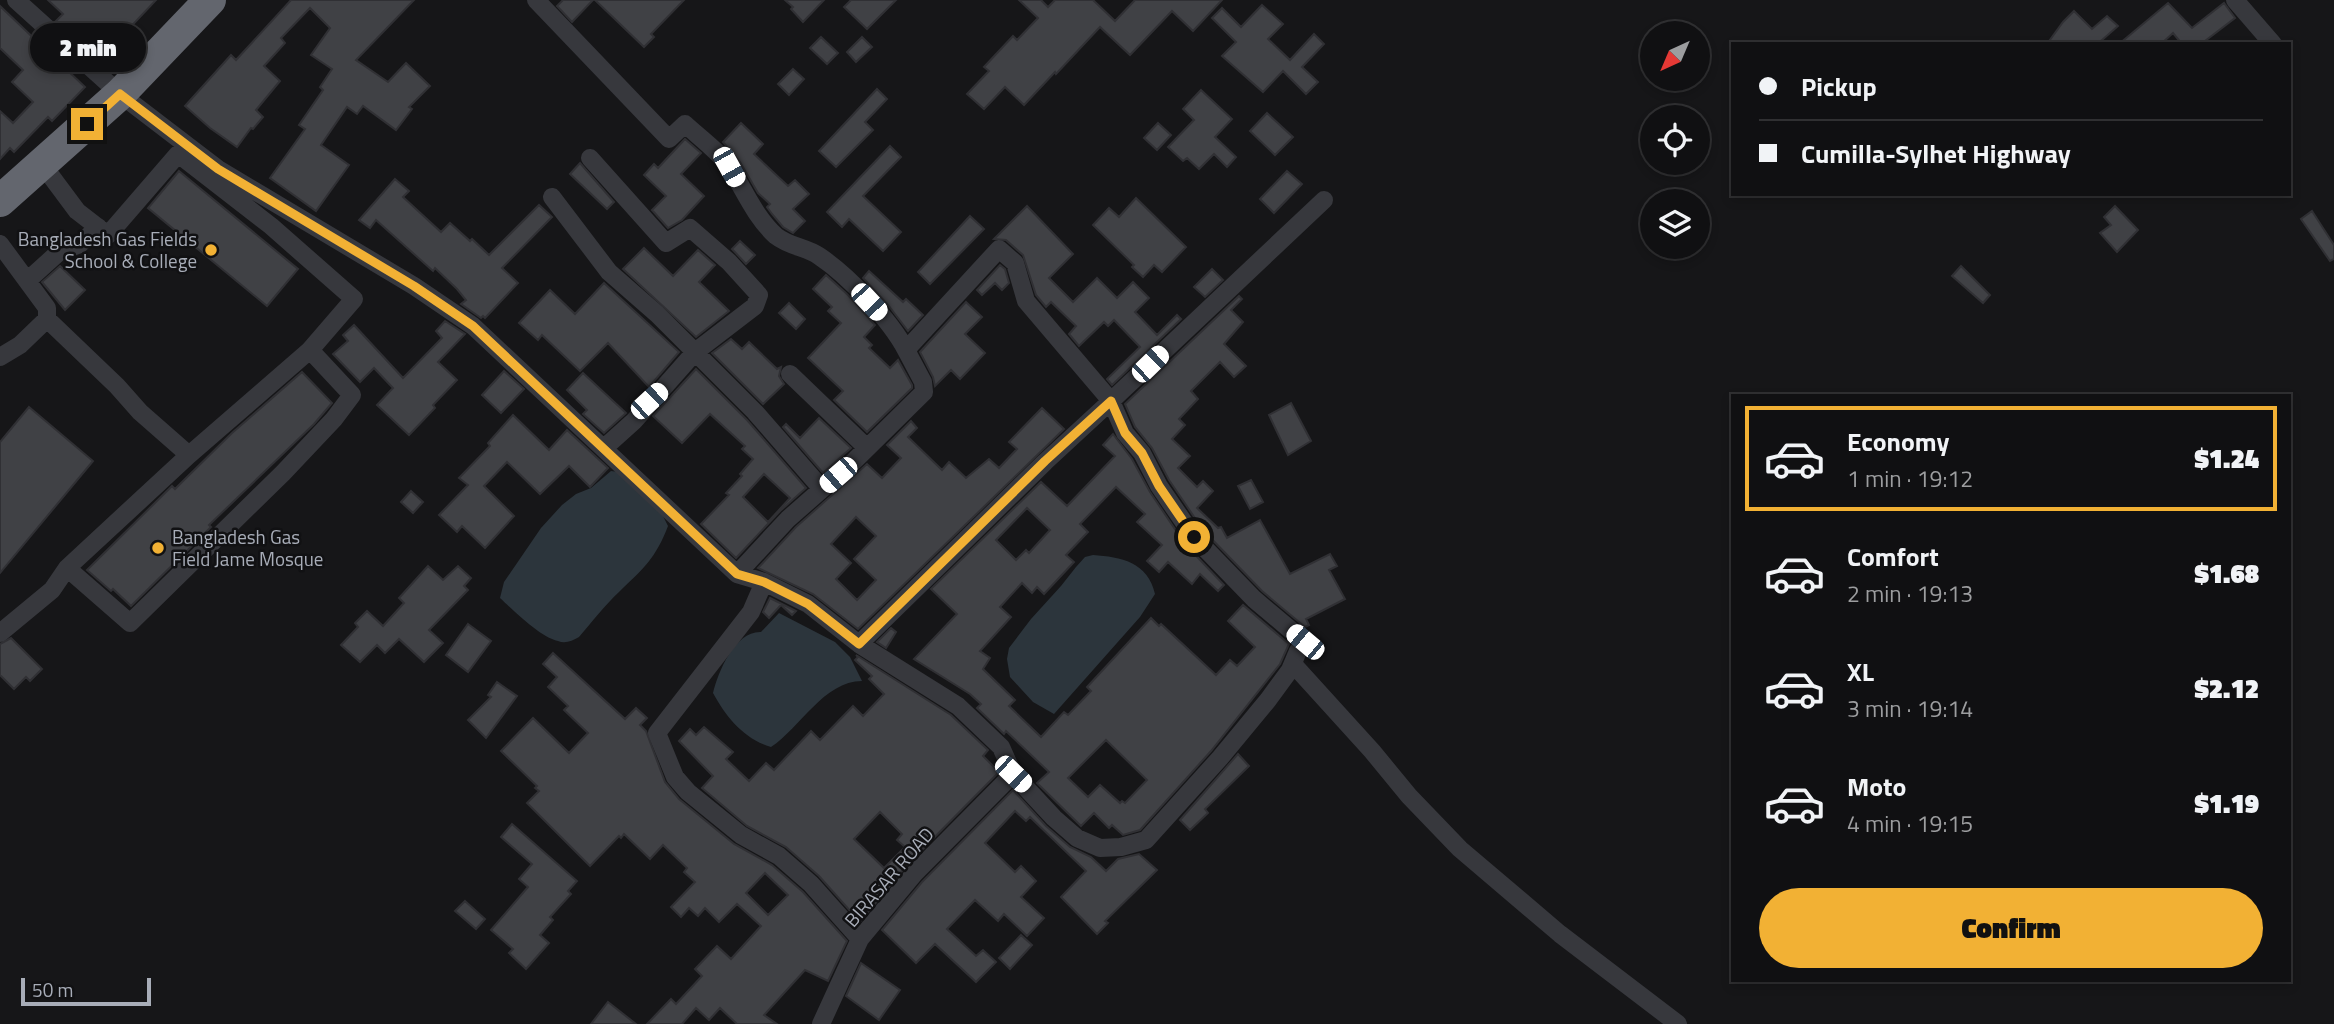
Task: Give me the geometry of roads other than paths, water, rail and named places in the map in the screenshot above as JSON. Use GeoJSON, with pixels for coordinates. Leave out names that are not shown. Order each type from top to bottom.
{"type":"FeatureCollection","features":[{"type":"Feature","properties":{"kind":"highway"},"geometry":{"type":"LineString","coordinates":[[0,201],[120,94],[210,0]]}},
{"type":"Feature","properties":{"kind":"street"},"geometry":{"type":"LineString","coordinates":[[16,0],[120,94],[218,169],[402,279],[473,326],[737,574],[764,582],[808,604],[859,644],[958,706],[1001,747],[1013,774],[1054,818],[1077,838],[1100,848],[1121,847],[1146,840],[1269,700],[1305,642],[1254,598],[1194,537],[1159,486],[1142,453],[1125,433],[1111,401],[1026,301],[1015,263],[999,249],[906,351]]}},
{"type":"Feature","properties":{"kind":"street"},"geometry":{"type":"LineString","coordinates":[[536,0],[669,139],[685,124],[729,167],[748,201],[776,235],[795,248],[810,251],[820,257],[843,276],[897,332],[923,383],[924,392],[788,519],[737,574]]}},
{"type":"Feature","properties":{"kind":"street"},"geometry":{"type":"LineString","coordinates":[[2235,0],[2271,42]]}},
{"type":"Feature","properties":{"kind":"street"},"geometry":{"type":"LineString","coordinates":[[0,634],[52,590],[66,568],[189,455],[310,350],[354,299],[271,226],[178,155],[108,235],[77,211],[42,164]]}},
{"type":"Feature","properties":{"kind":"street"},"geometry":{"type":"LineString","coordinates":[[590,158],[666,243],[690,228],[729,262],[759,295],[755,306],[695,352],[634,421],[604,448]]}},
{"type":"Feature","properties":{"kind":"street"},"geometry":{"type":"LineString","coordinates":[[552,197],[610,272],[755,412],[822,489]]}},
{"type":"Feature","properties":{"kind":"street"},"geometry":{"type":"LineString","coordinates":[[859,644],[1045,461],[1324,200]]}},
{"type":"Feature","properties":{"kind":"street"},"geometry":{"type":"LineString","coordinates":[[27,281],[59,252],[80,244],[98,228]]}},
{"type":"Feature","properties":{"kind":"street"},"geometry":{"type":"LineString","coordinates":[[0,244],[47,307],[47,319],[20,345],[0,357]]}},
{"type":"Feature","properties":{"kind":"street"},"geometry":{"type":"LineString","coordinates":[[47,319],[117,386],[140,412],[189,455]]}},
{"type":"Feature","properties":{"kind":"street"},"geometry":{"type":"LineString","coordinates":[[66,568],[130,623],[283,473],[334,419],[352,395],[310,350]]}},
{"type":"Feature","properties":{"kind":"street"},"geometry":{"type":"LineString","coordinates":[[790,374],[867,448]]}},
{"type":"Feature","properties":{"kind":"street"},"geometry":{"type":"LineString","coordinates":[[764,582],[751,612],[657,733],[675,777],[688,792],[740,835],[779,856],[811,884],[860,939]]}},
{"type":"Feature","properties":{"kind":"street"},"geometry":{"type":"LineString","coordinates":[[1293,664],[1373,751],[1409,796],[1460,849],[1560,934],[1678,1024]]}},
{"type":"Feature","properties":{"kind":"street","name":"BIRASAR ROAD"},"geometry":{"type":"LineString","coordinates":[[821,1024],[860,939],[914,874],[1013,774]]}},
{"type":"Feature","properties":{"kind":"place","name":"Bangladesh Gas Fields School & College"},"geometry":{"type":"Point","coordinates":[211,250]}},
{"type":"Feature","properties":{"kind":"place","name":"Bangladesh Gas Field Jame Mosque"},"geometry":{"type":"Point","coordinates":[158,548]}}]}
